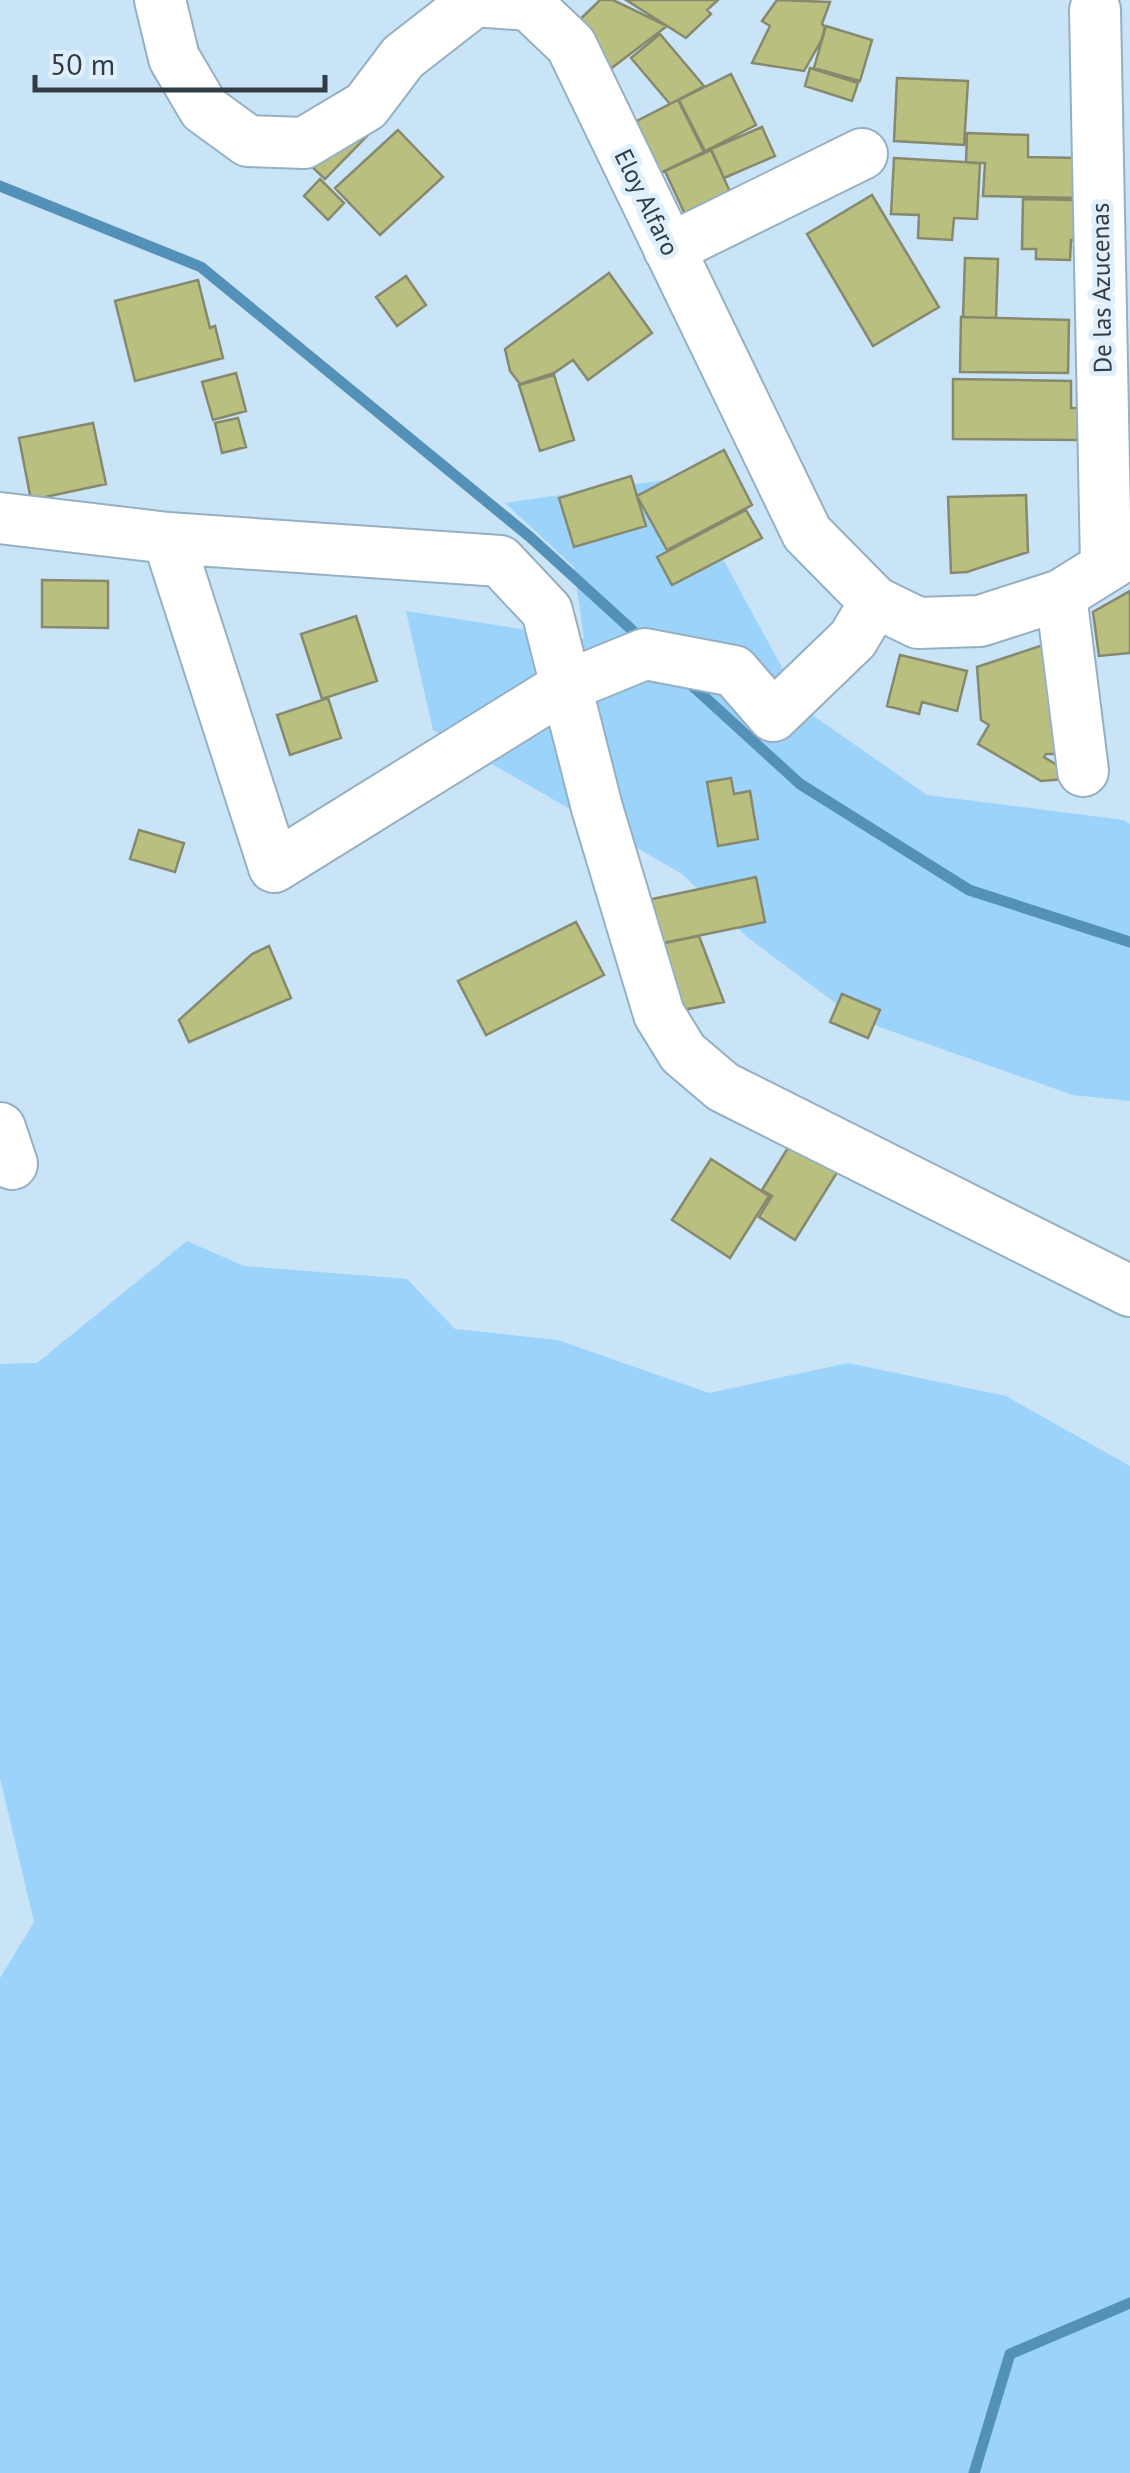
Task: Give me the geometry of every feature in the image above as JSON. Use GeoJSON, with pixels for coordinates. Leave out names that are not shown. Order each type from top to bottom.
{"type":"FeatureCollection","features":[{"type":"Feature","properties":{"kind":"street","name":"Eloy Alfaro"},"geometry":{"type":"LineString","coordinates":[[160,0],[174,58],[204,109],[248,140],[304,143],[366,106],[403,56],[474,1],[529,5],[571,45],[807,534],[874,602],[918,623],[980,621],[1061,595],[1118,559]]}},
{"type":"Feature","properties":{"kind":"street","name":"De las Azucenas"},"geometry":{"type":"LineString","coordinates":[[1095,10],[1118,559]]}},
{"type":"Feature","properties":{"kind":"street"},"geometry":{"type":"LineString","coordinates":[[669,249],[862,154]]}},
{"type":"Feature","properties":{"kind":"street"},"geometry":{"type":"LineString","coordinates":[[0,518],[168,538],[500,561],[547,611],[596,808],[659,1014],[683,1053],[723,1087],[1130,1291]]}},
{"type":"Feature","properties":{"kind":"street"},"geometry":{"type":"LineString","coordinates":[[168,538],[274,867],[564,687],[645,654],[734,671],[772,716],[854,639],[874,602]]}},
{"type":"Feature","properties":{"kind":"street"},"geometry":{"type":"LineString","coordinates":[[1061,595],[1084,771]]}},
{"type":"Feature","properties":{"kind":"shaded area"},"geometry":{"type":"Polygon","coordinates":[[[679,478],[805,710],[927,795],[1124,820],[1130,824],[1130,1101],[1073,1095],[857,1019],[747,937],[682,874],[433,730],[406,611],[584,639],[574,567],[505,503],[679,478]]]}},
{"type":"Feature","properties":{"kind":"shaded area"},"geometry":{"type":"Polygon","coordinates":[[[187,1241],[244,1266],[407,1279],[455,1329],[558,1340],[709,1393],[848,1363],[1006,1396],[1130,1466],[1130,2473],[0,2473],[0,1978],[34,1922],[0,1778],[0,1364],[37,1363],[187,1241]]]}},
{"type":"Feature","properties":{"kind":"building"},"geometry":{"type":"Polygon","coordinates":[[[600,0],[613,0],[667,26],[609,70],[568,31],[600,0]]]}},
{"type":"Feature","properties":{"kind":"building"},"geometry":{"type":"Polygon","coordinates":[[[626,0],[718,0],[707,10],[711,14],[686,38],[626,0]]]}},
{"type":"Feature","properties":{"kind":"building"},"geometry":{"type":"Polygon","coordinates":[[[777,0],[830,2],[821,41],[804,71],[752,63],[770,26],[762,21],[777,0]]]}},
{"type":"Feature","properties":{"kind":"building"},"geometry":{"type":"Polygon","coordinates":[[[826,26],[872,40],[860,81],[814,68],[826,26]]]}},
{"type":"Feature","properties":{"kind":"building"},"geometry":{"type":"Polygon","coordinates":[[[660,34],[704,86],[670,104],[631,58],[660,34]]]}},
{"type":"Feature","properties":{"kind":"building"},"geometry":{"type":"Polygon","coordinates":[[[810,68],[858,83],[852,101],[805,86],[810,68]]]}},
{"type":"Feature","properties":{"kind":"building"},"geometry":{"type":"Polygon","coordinates":[[[731,74],[756,125],[705,151],[679,100],[731,74]]]}},
{"type":"Feature","properties":{"kind":"building"},"geometry":{"type":"Polygon","coordinates":[[[897,78],[968,81],[964,145],[894,141],[897,78]]]}},
{"type":"Feature","properties":{"kind":"building"},"geometry":{"type":"Polygon","coordinates":[[[678,100],[704,152],[650,178],[625,127],[678,100]]]}},
{"type":"Feature","properties":{"kind":"building"},"geometry":{"type":"Polygon","coordinates":[[[357,121],[369,134],[325,179],[312,167],[357,121]]]}},
{"type":"Feature","properties":{"kind":"building"},"geometry":{"type":"Polygon","coordinates":[[[762,127],[775,156],[724,178],[711,149],[762,127]]]}},
{"type":"Feature","properties":{"kind":"building"},"geometry":{"type":"Polygon","coordinates":[[[398,130],[443,177],[380,235],[335,188],[398,130]]]}},
{"type":"Feature","properties":{"kind":"building"},"geometry":{"type":"Polygon","coordinates":[[[967,133],[1028,135],[1028,157],[1078,158],[1078,198],[983,196],[985,163],[966,163],[967,133]]]}},
{"type":"Feature","properties":{"kind":"building"},"geometry":{"type":"Polygon","coordinates":[[[711,150],[737,207],[691,227],[665,171],[711,150]]]}},
{"type":"Feature","properties":{"kind":"building"},"geometry":{"type":"Polygon","coordinates":[[[894,158],[980,163],[977,219],[954,218],[952,240],[918,238],[919,215],[891,214],[894,158]]]}},
{"type":"Feature","properties":{"kind":"building"},"geometry":{"type":"Polygon","coordinates":[[[320,179],[344,203],[328,220],[304,196],[320,179]]]}},
{"type":"Feature","properties":{"kind":"building"},"geometry":{"type":"Polygon","coordinates":[[[872,195],[939,307],[873,346],[807,234],[872,195]]]}},
{"type":"Feature","properties":{"kind":"building"},"geometry":{"type":"Polygon","coordinates":[[[1023,199],[1076,200],[1070,260],[1036,259],[1036,249],[1022,249],[1023,199]]]}},
{"type":"Feature","properties":{"kind":"building"},"geometry":{"type":"Polygon","coordinates":[[[965,258],[998,259],[996,318],[963,317],[965,258]]]}},
{"type":"Feature","properties":{"kind":"building"},"geometry":{"type":"Polygon","coordinates":[[[609,273],[652,333],[588,380],[573,360],[554,373],[520,384],[510,371],[505,349],[609,273]]]}},
{"type":"Feature","properties":{"kind":"building"},"geometry":{"type":"Polygon","coordinates":[[[406,276],[426,305],[397,326],[376,297],[406,276]]]}},
{"type":"Feature","properties":{"kind":"building"},"geometry":{"type":"Polygon","coordinates":[[[198,280],[210,328],[215,326],[223,358],[135,381],[115,301],[198,280]]]}},
{"type":"Feature","properties":{"kind":"building"},"geometry":{"type":"Polygon","coordinates":[[[961,317],[1069,320],[1068,373],[960,372],[961,317]]]}},
{"type":"Feature","properties":{"kind":"building"},"geometry":{"type":"Polygon","coordinates":[[[236,373],[246,411],[213,420],[202,382],[236,373]]]}},
{"type":"Feature","properties":{"kind":"building"},"geometry":{"type":"Polygon","coordinates":[[[554,375],[574,440],[540,451],[519,385],[554,375]]]}},
{"type":"Feature","properties":{"kind":"building"},"geometry":{"type":"Polygon","coordinates":[[[953,379],[1071,381],[1071,408],[1078,408],[1078,440],[953,439],[953,379]]]}},
{"type":"Feature","properties":{"kind":"building"},"geometry":{"type":"Polygon","coordinates":[[[238,418],[246,447],[222,453],[215,423],[238,418]]]}},
{"type":"Feature","properties":{"kind":"building"},"geometry":{"type":"Polygon","coordinates":[[[93,423],[106,484],[31,500],[19,438],[93,423]]]}},
{"type":"Feature","properties":{"kind":"building"},"geometry":{"type":"Polygon","coordinates":[[[724,450],[752,505],[667,550],[637,496],[724,450]]]}},
{"type":"Feature","properties":{"kind":"building"},"geometry":{"type":"Polygon","coordinates":[[[631,476],[646,526],[574,547],[559,498],[631,476]]]}},
{"type":"Feature","properties":{"kind":"building"},"geometry":{"type":"Polygon","coordinates":[[[1026,495],[1028,552],[967,572],[951,573],[948,497],[1026,495]]]}},
{"type":"Feature","properties":{"kind":"building"},"geometry":{"type":"Polygon","coordinates":[[[746,510],[762,538],[672,585],[657,557],[746,510]]]}},
{"type":"Feature","properties":{"kind":"building"},"geometry":{"type":"Polygon","coordinates":[[[42,580],[108,581],[108,628],[42,627],[42,580]]]}},
{"type":"Feature","properties":{"kind":"building"},"geometry":{"type":"Polygon","coordinates":[[[1130,591],[1130,653],[1099,656],[1093,612],[1130,591]]]}},
{"type":"Feature","properties":{"kind":"building"},"geometry":{"type":"Polygon","coordinates":[[[356,616],[377,681],[322,699],[301,634],[356,616]]]}},
{"type":"Feature","properties":{"kind":"building"},"geometry":{"type":"Polygon","coordinates":[[[1058,640],[1058,754],[1044,757],[1070,773],[1066,779],[1041,781],[978,744],[989,725],[981,720],[977,667],[1058,640]]]}},
{"type":"Feature","properties":{"kind":"building"},"geometry":{"type":"Polygon","coordinates":[[[900,655],[967,671],[957,711],[922,702],[919,714],[887,706],[900,655]]]}},
{"type":"Feature","properties":{"kind":"building"},"geometry":{"type":"Polygon","coordinates":[[[328,698],[341,738],[290,755],[277,715],[328,698]]]}},
{"type":"Feature","properties":{"kind":"building"},"geometry":{"type":"Polygon","coordinates":[[[731,778],[734,794],[750,791],[758,839],[718,846],[707,782],[731,778]]]}},
{"type":"Feature","properties":{"kind":"building"},"geometry":{"type":"Polygon","coordinates":[[[139,830],[184,843],[175,872],[130,859],[139,830]]]}},
{"type":"Feature","properties":{"kind":"building"},"geometry":{"type":"Polygon","coordinates":[[[756,877],[765,922],[653,945],[643,901],[756,877]]]}},
{"type":"Feature","properties":{"kind":"building"},"geometry":{"type":"Polygon","coordinates":[[[576,922],[604,975],[486,1035],[458,981],[576,922]]]}},
{"type":"Feature","properties":{"kind":"building"},"geometry":{"type":"Polygon","coordinates":[[[699,936],[724,1002],[678,1011],[655,945],[699,936]]]}},
{"type":"Feature","properties":{"kind":"building"},"geometry":{"type":"Polygon","coordinates":[[[269,946],[291,998],[189,1042],[179,1020],[252,954],[269,946]]]}},
{"type":"Feature","properties":{"kind":"building"},"geometry":{"type":"Polygon","coordinates":[[[842,994],[880,1010],[868,1038],[830,1022],[842,994]]]}},
{"type":"Feature","properties":{"kind":"building"},"geometry":{"type":"Polygon","coordinates":[[[791,1143],[838,1171],[795,1240],[759,1217],[772,1196],[762,1190],[791,1143]]]}},
{"type":"Feature","properties":{"kind":"building"},"geometry":{"type":"Polygon","coordinates":[[[711,1159],[769,1196],[730,1258],[672,1220],[711,1159]]]}},
{"type":"Feature","properties":{"kind":"waterway"},"geometry":{"type":"LineString","coordinates":[[0,186],[201,267],[530,537],[643,640]]}},
{"type":"Feature","properties":{"kind":"waterway"},"geometry":{"type":"LineString","coordinates":[[686,680],[800,784],[969,890],[1130,942]]}},
{"type":"Feature","properties":{"kind":"waterway"},"geometry":{"type":"LineString","coordinates":[[974,2473],[1010,2354],[1130,2303]]}}]}
